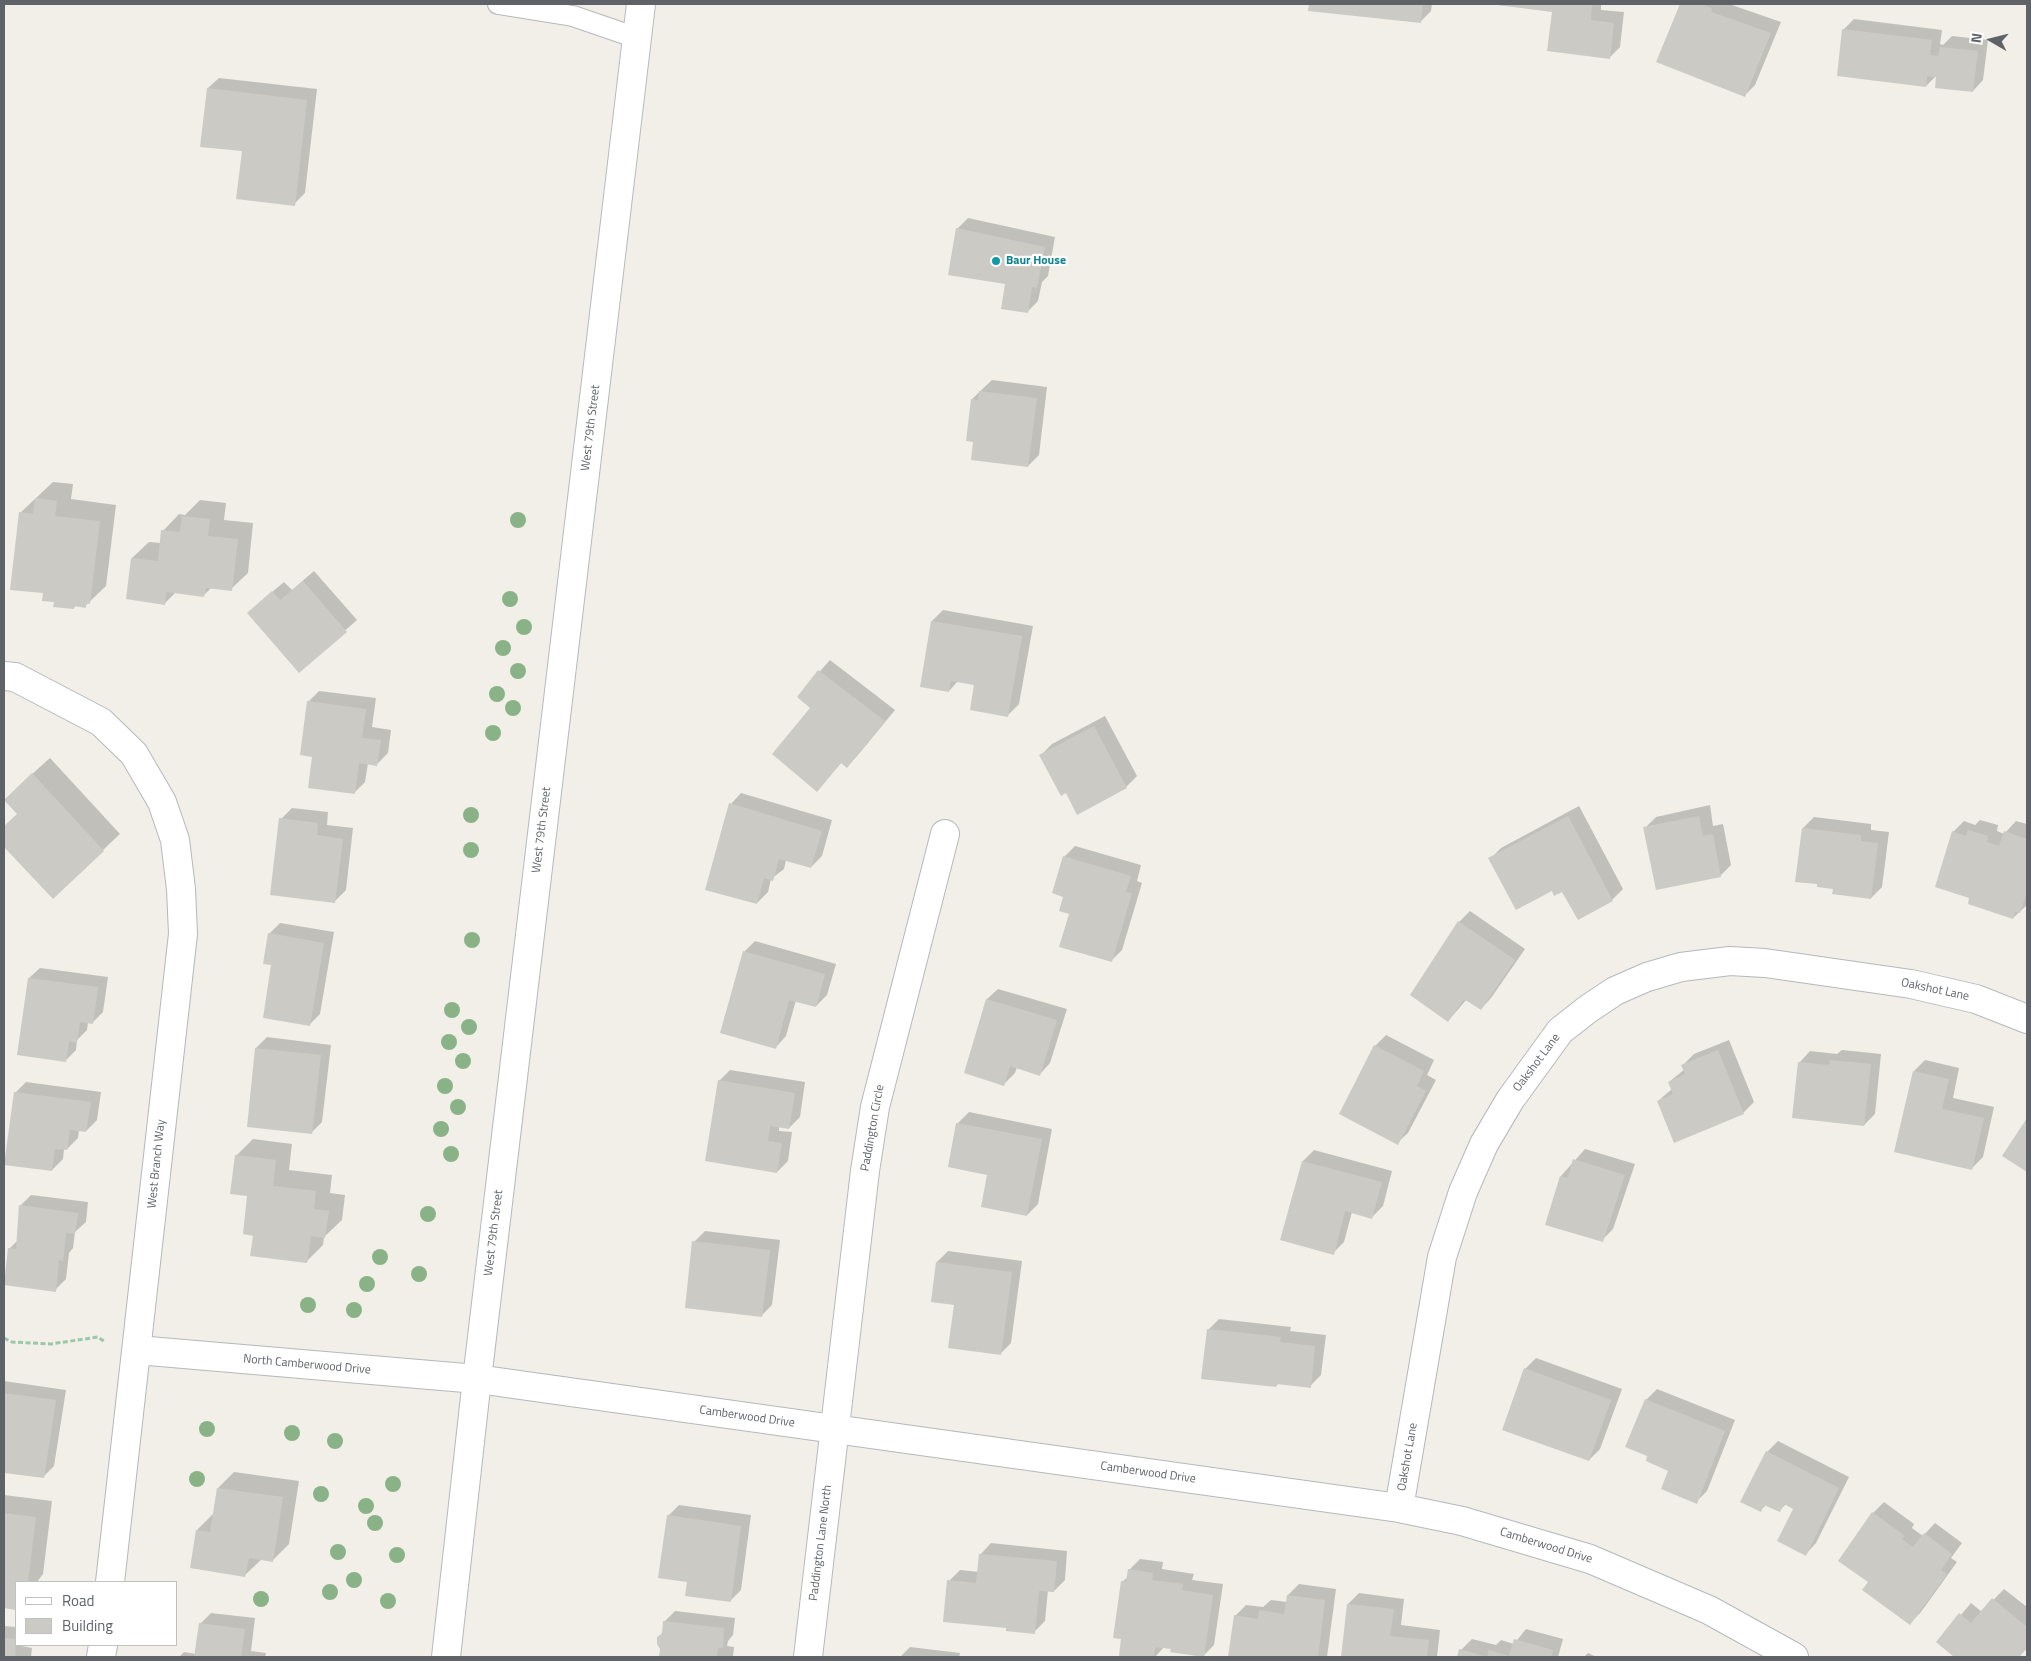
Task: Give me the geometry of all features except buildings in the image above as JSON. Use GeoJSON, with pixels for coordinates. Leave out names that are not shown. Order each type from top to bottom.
{"type":"FeatureCollection","features":[{"type":"Feature","properties":{"kind":"street","name":"West 79th Street"},"geometry":{"type":"LineString","coordinates":[[446,1657],[477,1379],[641,4]]}},
{"type":"Feature","properties":{"kind":"street","name":"West Branch Way"},"geometry":{"type":"LineString","coordinates":[[4,676],[15,677],[101,722],[134,754],[162,802],[176,840],[183,934],[110,1581]]}},
{"type":"Feature","properties":{"kind":"street","name":"Paddington Circle"},"geometry":{"type":"LineString","coordinates":[[835,1429],[875,1107],[945,834]]}},
{"type":"Feature","properties":{"kind":"street","name":"Oakshot Lane"},"geometry":{"type":"LineString","coordinates":[[1400,1508],[1442,1257],[1463,1192],[1484,1144],[1510,1100],[1560,1031],[1588,1009],[1615,991],[1664,972],[1714,962],[1738,961],[1911,984],[1976,999],[2027,1019]]}},
{"type":"Feature","properties":{"kind":"street","name":"North Camberwood Drive"},"geometry":{"type":"LineString","coordinates":[[137,1350],[477,1379]]}},
{"type":"Feature","properties":{"kind":"street","name":"Camberwood Drive"},"geometry":{"type":"LineString","coordinates":[[477,1379],[1400,1508],[1462,1521],[1590,1558],[1709,1610],[1794,1657]]}},
{"type":"Feature","properties":{"kind":"street","name":"Paddington Lane North"},"geometry":{"type":"LineString","coordinates":[[808,1657],[835,1429]]}},
{"type":"Feature","properties":{"kind":"lane"},"geometry":{"type":"LineString","coordinates":[[498,4],[574,16],[637,38]]}},
{"type":"Feature","properties":{"kind":"path"},"geometry":{"type":"LineString","coordinates":[[4,1338],[12,1342],[51,1344],[98,1337],[115,1349],[137,1350]]}},
{"type":"Feature","properties":{"kind":"place","name":"Baur House"},"geometry":{"type":"Point","coordinates":[996,261]}}]}
